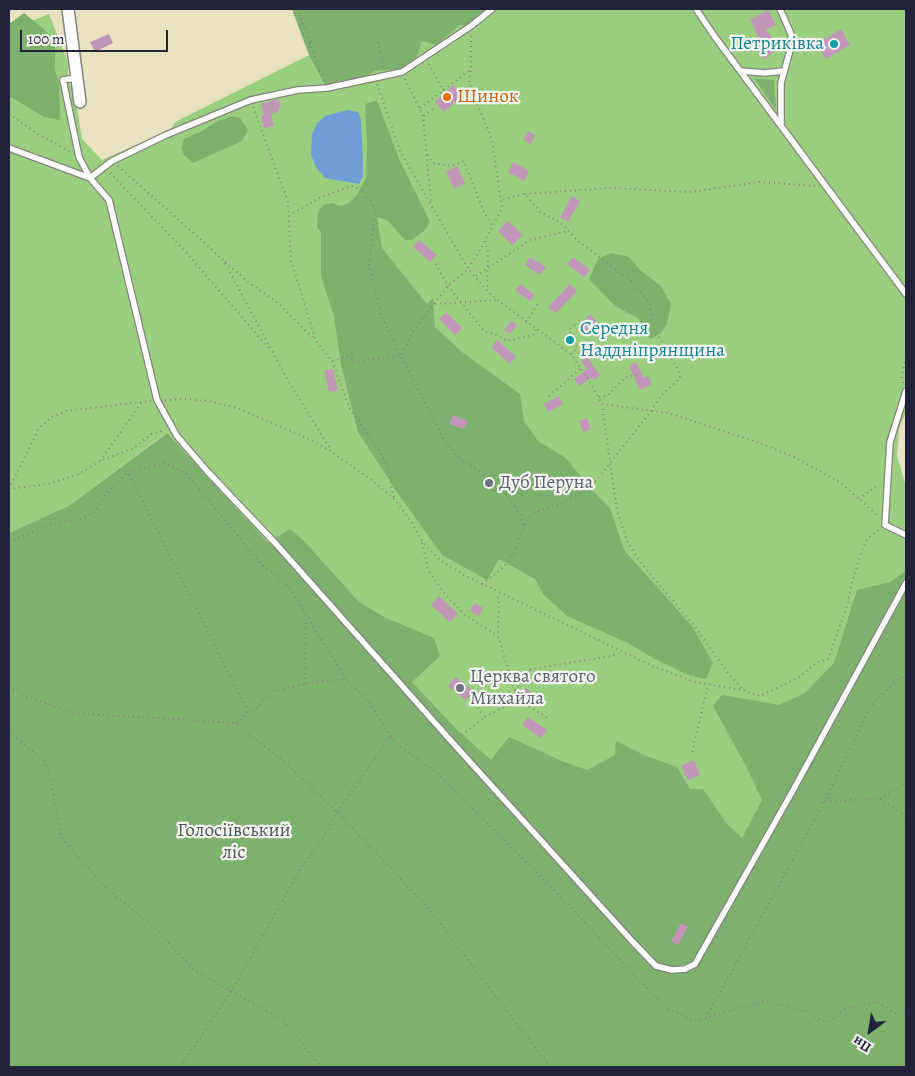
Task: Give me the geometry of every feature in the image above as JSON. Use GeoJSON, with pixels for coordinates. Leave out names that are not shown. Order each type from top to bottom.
{"type":"FeatureCollection","features":[{"type":"Feature","properties":{"kind":"street"},"geometry":{"type":"LineString","coordinates":[[68,9],[80,102]]}},
{"type":"Feature","properties":{"kind":"lane"},"geometry":{"type":"LineString","coordinates":[[90,178],[112,161],[166,135],[251,100],[298,90],[327,88],[402,72],[471,26],[492,9]]}},
{"type":"Feature","properties":{"kind":"lane"},"geometry":{"type":"LineString","coordinates":[[696,9],[906,294]]}},
{"type":"Feature","properties":{"kind":"lane"},"geometry":{"type":"LineString","coordinates":[[780,9],[791,34],[792,43],[781,84],[781,123]]}},
{"type":"Feature","properties":{"kind":"lane"},"geometry":{"type":"LineString","coordinates":[[741,71],[764,73],[784,71]]}},
{"type":"Feature","properties":{"kind":"lane"},"geometry":{"type":"LineString","coordinates":[[76,78],[63,80],[80,157],[90,178],[109,200],[156,400],[177,436],[206,471],[277,545],[452,742],[656,966],[672,970],[685,969],[695,964],[791,794],[906,583]]}},
{"type":"Feature","properties":{"kind":"lane"},"geometry":{"type":"LineString","coordinates":[[9,148],[90,178]]}},
{"type":"Feature","properties":{"kind":"lane"},"geometry":{"type":"LineString","coordinates":[[906,392],[890,442],[885,525],[906,535]]}},
{"type":"Feature","properties":{"kind":"path"},"geometry":{"type":"LineString","coordinates":[[298,9],[327,88]]}},
{"type":"Feature","properties":{"kind":"path"},"geometry":{"type":"LineString","coordinates":[[401,356],[414,330],[448,286],[468,269],[502,208],[492,140],[469,83],[471,69],[471,26]]}},
{"type":"Feature","properties":{"kind":"path"},"geometry":{"type":"LineString","coordinates":[[378,42],[386,76]]}},
{"type":"Feature","properties":{"kind":"path"},"geometry":{"type":"LineString","coordinates":[[426,57],[443,91]]}},
{"type":"Feature","properties":{"kind":"path"},"geometry":{"type":"LineString","coordinates":[[420,108],[471,69]]}},
{"type":"Feature","properties":{"kind":"path"},"geometry":{"type":"LineString","coordinates":[[402,72],[423,116],[432,204]]}},
{"type":"Feature","properties":{"kind":"path"},"geometry":{"type":"LineString","coordinates":[[375,77],[400,151],[468,269],[497,300],[571,354],[599,397],[602,404],[612,463],[617,510],[626,541],[640,562],[693,624],[725,669],[743,690]]}},
{"type":"Feature","properties":{"kind":"path"},"geometry":{"type":"LineString","coordinates":[[251,100],[288,202],[291,260],[316,341]]}},
{"type":"Feature","properties":{"kind":"path"},"geometry":{"type":"LineString","coordinates":[[423,116],[426,116],[436,107]]}},
{"type":"Feature","properties":{"kind":"path"},"geometry":{"type":"LineString","coordinates":[[9,114],[38,134],[80,157]]}},
{"type":"Feature","properties":{"kind":"path"},"geometry":{"type":"LineString","coordinates":[[427,153],[433,163],[452,166],[464,161],[492,226]]}},
{"type":"Feature","properties":{"kind":"path"},"geometry":{"type":"LineString","coordinates":[[112,161],[248,282],[278,303],[316,341],[332,361],[349,406],[380,452],[388,469],[395,500]]}},
{"type":"Feature","properties":{"kind":"path"},"geometry":{"type":"LineString","coordinates":[[102,168],[115,177],[186,252],[274,354]]}},
{"type":"Feature","properties":{"kind":"path"},"geometry":{"type":"LineString","coordinates":[[501,200],[526,194],[610,188],[691,192],[759,182],[828,187]]}},
{"type":"Feature","properties":{"kind":"path"},"geometry":{"type":"LineString","coordinates":[[289,216],[319,198],[352,186],[365,191],[375,210],[368,266],[381,316],[443,438],[460,458],[479,470],[502,490],[519,513],[524,526]]}},
{"type":"Feature","properties":{"kind":"path"},"geometry":{"type":"LineString","coordinates":[[482,584],[504,567],[515,552],[524,526],[532,514],[577,496],[596,481],[612,463],[661,396],[680,378],[679,371],[653,327],[650,304],[631,281],[577,240],[560,223],[540,212],[526,194]]}},
{"type":"Feature","properties":{"kind":"path"},"geometry":{"type":"LineString","coordinates":[[475,277],[530,240],[568,231]]}},
{"type":"Feature","properties":{"kind":"path"},"geometry":{"type":"LineString","coordinates":[[485,241],[488,252],[487,290]]}},
{"type":"Feature","properties":{"kind":"path"},"geometry":{"type":"LineString","coordinates":[[224,261],[286,377],[332,452]]}},
{"type":"Feature","properties":{"kind":"path"},"geometry":{"type":"LineString","coordinates":[[436,264],[448,286],[485,332],[508,340],[533,335],[537,329]]}},
{"type":"Feature","properties":{"kind":"path"},"geometry":{"type":"LineString","coordinates":[[435,304],[497,300]]}},
{"type":"Feature","properties":{"kind":"path"},"geometry":{"type":"LineString","coordinates":[[526,322],[539,302]]}},
{"type":"Feature","properties":{"kind":"path"},"geometry":{"type":"LineString","coordinates":[[571,354],[577,348],[569,330],[577,323]]}},
{"type":"Feature","properties":{"kind":"path"},"geometry":{"type":"LineString","coordinates":[[332,361],[352,354],[352,362],[401,356]]}},
{"type":"Feature","properties":{"kind":"path"},"geometry":{"type":"LineString","coordinates":[[906,356],[902,375],[906,392]]}},
{"type":"Feature","properties":{"kind":"path"},"geometry":{"type":"LineString","coordinates":[[549,396],[580,369]]}},
{"type":"Feature","properties":{"kind":"path"},"geometry":{"type":"LineString","coordinates":[[599,397],[607,396],[625,378],[637,374]]}},
{"type":"Feature","properties":{"kind":"path"},"geometry":{"type":"LineString","coordinates":[[9,489],[39,428],[52,417],[66,410],[156,400],[183,399],[209,401],[237,408],[305,437],[332,452],[374,482],[395,500],[411,520],[422,541],[428,569],[444,593],[465,615],[498,636]]}},
{"type":"Feature","properties":{"kind":"path"},"geometry":{"type":"LineString","coordinates":[[100,461],[143,402]]}},
{"type":"Feature","properties":{"kind":"path"},"geometry":{"type":"LineString","coordinates":[[422,541],[440,560],[482,584],[623,652],[683,678],[743,690],[760,696],[798,678],[816,663],[828,659],[848,603],[851,585],[862,550],[868,538],[885,525],[873,510],[841,483],[794,456],[708,425],[668,413],[602,404]]}},
{"type":"Feature","properties":{"kind":"path"},"geometry":{"type":"LineString","coordinates":[[9,489],[48,484],[77,475],[100,461],[134,448],[150,434],[172,428]]}},
{"type":"Feature","properties":{"kind":"path"},"geometry":{"type":"LineString","coordinates":[[9,542],[54,523],[82,519],[96,510],[103,497],[128,472],[165,463],[186,473],[261,564],[289,587],[346,679],[370,702],[395,743],[437,773],[552,888],[666,1008],[695,1021],[764,1001],[809,1012],[822,1021],[830,1021],[846,1009],[876,1001],[897,1014],[906,1008]]}},
{"type":"Feature","properties":{"kind":"path"},"geometry":{"type":"LineString","coordinates":[[128,472],[248,712]]}},
{"type":"Feature","properties":{"kind":"path"},"geometry":{"type":"LineString","coordinates":[[859,499],[887,478]]}},
{"type":"Feature","properties":{"kind":"path"},"geometry":{"type":"LineString","coordinates":[[497,591],[499,603],[498,636],[515,691],[515,700]]}},
{"type":"Feature","properties":{"kind":"path"},"geometry":{"type":"LineString","coordinates":[[305,684],[306,617]]}},
{"type":"Feature","properties":{"kind":"path"},"geometry":{"type":"LineString","coordinates":[[511,676],[531,669],[612,656],[623,652]]}},
{"type":"Feature","properties":{"kind":"path"},"geometry":{"type":"LineString","coordinates":[[515,691],[531,669]]}},
{"type":"Feature","properties":{"kind":"path"},"geometry":{"type":"LineString","coordinates":[[706,1018],[825,801],[870,708],[898,679],[906,677]]}},
{"type":"Feature","properties":{"kind":"path"},"geometry":{"type":"LineString","coordinates":[[236,722],[256,708],[271,692],[305,684],[346,679]]}},
{"type":"Feature","properties":{"kind":"path"},"geometry":{"type":"LineString","coordinates":[[692,752],[708,684]]}},
{"type":"Feature","properties":{"kind":"path"},"geometry":{"type":"LineString","coordinates":[[9,686],[20,693],[70,713],[236,722],[288,765],[337,812],[430,910],[550,1067]]}},
{"type":"Feature","properties":{"kind":"path"},"geometry":{"type":"LineString","coordinates":[[468,696],[484,717]]}},
{"type":"Feature","properties":{"kind":"path"},"geometry":{"type":"LineString","coordinates":[[452,742],[484,717],[515,700]]}},
{"type":"Feature","properties":{"kind":"path"},"geometry":{"type":"LineString","coordinates":[[515,700],[549,719]]}},
{"type":"Feature","properties":{"kind":"path"},"geometry":{"type":"LineString","coordinates":[[9,732],[44,761],[49,772],[61,837],[98,880],[152,925],[194,970],[284,1020],[321,1067]]}},
{"type":"Feature","properties":{"kind":"path"},"geometry":{"type":"LineString","coordinates":[[180,1067],[232,990],[301,868],[390,736]]}},
{"type":"Feature","properties":{"kind":"path"},"geometry":{"type":"LineString","coordinates":[[825,801],[880,799],[906,783]]}},
{"type":"Feature","properties":{"kind":"path"},"geometry":{"type":"LineString","coordinates":[[880,799],[906,816]]}},
{"type":"Feature","properties":{"kind":"green space"},"geometry":{"type":"Polygon","coordinates":[[[292,9],[906,9],[906,412],[899,429],[897,456],[906,486],[906,643],[687,1009],[166,433],[70,505],[9,533],[9,30],[49,14],[68,62],[68,79],[76,102],[82,139],[102,160],[169,130],[177,121],[309,55],[292,9]]]}},
{"type":"Feature","properties":{"kind":"green space"},"geometry":{"type":"Polygon","coordinates":[[[292,9],[481,9],[487,13],[471,26],[460,25],[436,45],[422,41],[416,59],[400,69],[375,71],[358,81],[327,88],[309,55],[292,9]]]}},
{"type":"Feature","properties":{"kind":"green space"},"geometry":{"type":"Polygon","coordinates":[[[24,13],[45,30],[55,45],[55,69],[59,85],[60,120],[44,117],[9,96],[9,24],[24,13]]]}},
{"type":"Feature","properties":{"kind":"green space"},"geometry":{"type":"Polygon","coordinates":[[[754,78],[774,80],[776,110],[754,78]]]}},
{"type":"Feature","properties":{"kind":"green space"},"geometry":{"type":"Polygon","coordinates":[[[377,100],[399,159],[430,222],[425,230],[412,240],[405,240],[387,220],[377,217],[382,248],[427,304],[433,298],[435,327],[462,352],[520,394],[524,421],[538,441],[566,458],[591,489],[610,508],[624,550],[692,626],[713,663],[706,679],[688,675],[628,643],[567,616],[543,594],[535,579],[499,559],[487,580],[442,555],[399,495],[358,432],[341,365],[334,316],[321,276],[321,232],[317,227],[318,213],[323,205],[332,203],[341,206],[349,203],[356,196],[366,178],[365,104],[377,100]]]}},
{"type":"Feature","properties":{"kind":"green space"},"geometry":{"type":"Polygon","coordinates":[[[233,116],[240,118],[248,130],[242,141],[193,163],[184,155],[181,148],[184,139],[218,121],[233,116]]]}},
{"type":"Feature","properties":{"kind":"green space"},"geometry":{"type":"Polygon","coordinates":[[[611,253],[629,257],[640,270],[661,286],[671,304],[667,324],[660,334],[650,339],[638,318],[615,306],[589,279],[598,259],[611,253]]]}},
{"type":"Feature","properties":{"kind":"green space","name":"Голосіївський ліс"},"geometry":{"type":"Polygon","coordinates":[[[167,433],[268,543],[290,529],[304,541],[359,602],[386,618],[434,638],[440,656],[412,682],[456,729],[491,760],[509,737],[587,770],[615,755],[616,741],[644,755],[677,767],[690,789],[703,789],[727,824],[742,838],[762,800],[713,706],[722,695],[779,705],[805,693],[834,663],[857,590],[890,582],[906,571],[906,1067],[9,1067],[9,533],[70,505],[167,433]]]}},
{"type":"Feature","properties":{"kind":"water"},"geometry":{"type":"Polygon","coordinates":[[[347,110],[358,112],[361,119],[363,176],[359,184],[325,178],[316,167],[311,155],[312,134],[317,123],[325,116],[347,110]]]}},
{"type":"Feature","properties":{"kind":"building"},"geometry":{"type":"Polygon","coordinates":[[[768,10],[776,25],[766,30],[780,47],[764,59],[756,49],[762,44],[750,20],[768,10]]]}},
{"type":"Feature","properties":{"kind":"building","name":"Петриківка"},"geometry":{"type":"Polygon","coordinates":[[[841,29],[850,45],[826,59],[817,44],[841,29]]]}},
{"type":"Feature","properties":{"kind":"building"},"geometry":{"type":"Polygon","coordinates":[[[109,34],[113,43],[95,52],[90,42],[109,34]]]}},
{"type":"Feature","properties":{"kind":"building"},"geometry":{"type":"Polygon","coordinates":[[[453,85],[462,95],[444,112],[435,102],[453,85]]]}},
{"type":"Feature","properties":{"kind":"building"},"geometry":{"type":"Polygon","coordinates":[[[279,99],[281,106],[278,107],[279,111],[271,114],[274,126],[264,128],[261,116],[264,115],[261,104],[279,99]]]}},
{"type":"Feature","properties":{"kind":"building"},"geometry":{"type":"Polygon","coordinates":[[[528,131],[535,135],[531,144],[523,140],[528,131]]]}},
{"type":"Feature","properties":{"kind":"building"},"geometry":{"type":"Polygon","coordinates":[[[513,162],[529,171],[524,181],[508,172],[513,162]]]}},
{"type":"Feature","properties":{"kind":"building"},"geometry":{"type":"Polygon","coordinates":[[[457,166],[465,183],[454,189],[446,172],[457,166]]]}},
{"type":"Feature","properties":{"kind":"building"},"geometry":{"type":"Polygon","coordinates":[[[572,196],[580,201],[568,222],[560,217],[572,196]]]}},
{"type":"Feature","properties":{"kind":"building"},"geometry":{"type":"Polygon","coordinates":[[[508,221],[523,235],[512,245],[498,231],[508,221]]]}},
{"type":"Feature","properties":{"kind":"building"},"geometry":{"type":"Polygon","coordinates":[[[419,240],[437,255],[430,262],[413,247],[419,240]]]}},
{"type":"Feature","properties":{"kind":"building"},"geometry":{"type":"Polygon","coordinates":[[[530,257],[546,267],[540,275],[525,265],[530,257]]]}},
{"type":"Feature","properties":{"kind":"building"},"geometry":{"type":"Polygon","coordinates":[[[573,257],[590,270],[584,277],[567,264],[573,257]]]}},
{"type":"Feature","properties":{"kind":"building"},"geometry":{"type":"Polygon","coordinates":[[[520,284],[535,295],[530,301],[515,290],[520,284]]]}},
{"type":"Feature","properties":{"kind":"building"},"geometry":{"type":"Polygon","coordinates":[[[570,284],[577,291],[556,313],[548,307],[570,284]]]}},
{"type":"Feature","properties":{"kind":"building"},"geometry":{"type":"Polygon","coordinates":[[[446,312],[462,328],[455,335],[439,319],[446,312]]]}},
{"type":"Feature","properties":{"kind":"building"},"geometry":{"type":"Polygon","coordinates":[[[590,314],[596,321],[585,332],[579,325],[590,314]]]}},
{"type":"Feature","properties":{"kind":"building"},"geometry":{"type":"Polygon","coordinates":[[[511,321],[517,325],[510,334],[504,330],[511,321]]]}},
{"type":"Feature","properties":{"kind":"building"},"geometry":{"type":"Polygon","coordinates":[[[497,340],[516,357],[510,364],[491,347],[497,340]]]}},
{"type":"Feature","properties":{"kind":"building"},"geometry":{"type":"Polygon","coordinates":[[[587,357],[600,375],[594,380],[592,377],[580,386],[574,379],[587,369],[581,361],[587,357]]]}},
{"type":"Feature","properties":{"kind":"building"},"geometry":{"type":"Polygon","coordinates":[[[636,362],[644,378],[648,376],[652,384],[640,390],[629,366],[636,362]]]}},
{"type":"Feature","properties":{"kind":"building"},"geometry":{"type":"Polygon","coordinates":[[[333,369],[338,390],[329,392],[324,371],[333,369]]]}},
{"type":"Feature","properties":{"kind":"building"},"geometry":{"type":"Polygon","coordinates":[[[559,396],[563,404],[548,412],[544,404],[559,396]]]}},
{"type":"Feature","properties":{"kind":"building"},"geometry":{"type":"Polygon","coordinates":[[[453,415],[468,421],[464,429],[449,424],[453,415]]]}},
{"type":"Feature","properties":{"kind":"building"},"geometry":{"type":"Polygon","coordinates":[[[587,418],[591,429],[583,432],[579,421],[587,418]]]}},
{"type":"Feature","properties":{"kind":"building"},"geometry":{"type":"Polygon","coordinates":[[[439,596],[458,614],[450,622],[431,605],[439,596]]]}},
{"type":"Feature","properties":{"kind":"building"},"geometry":{"type":"Polygon","coordinates":[[[475,603],[483,608],[479,616],[470,611],[475,603]]]}},
{"type":"Feature","properties":{"kind":"building","name":"Церква святого Михайла"},"geometry":{"type":"Polygon","coordinates":[[[456,677],[473,691],[465,700],[448,686],[456,677]]]}},
{"type":"Feature","properties":{"kind":"building"},"geometry":{"type":"Polygon","coordinates":[[[526,688],[534,695],[527,703],[519,697],[526,688]]]}},
{"type":"Feature","properties":{"kind":"building"},"geometry":{"type":"Polygon","coordinates":[[[528,717],[547,730],[541,738],[522,725],[528,717]]]}},
{"type":"Feature","properties":{"kind":"building"},"geometry":{"type":"Polygon","coordinates":[[[694,760],[700,775],[688,780],[681,766],[694,760]]]}},
{"type":"Feature","properties":{"kind":"building"},"geometry":{"type":"Polygon","coordinates":[[[681,923],[688,927],[678,945],[671,941],[681,923]]]}},
{"type":"Feature","properties":{"kind":"place","name":"Петриківка"},"geometry":{"type":"Point","coordinates":[834,44]}},
{"type":"Feature","properties":{"kind":"place","name":"Шинок"},"geometry":{"type":"Point","coordinates":[447,97]}},
{"type":"Feature","properties":{"kind":"place","name":"Середня Наддніпрянщина"},"geometry":{"type":"Point","coordinates":[570,340]}},
{"type":"Feature","properties":{"kind":"place","name":"Дуб Перуна"},"geometry":{"type":"Point","coordinates":[489,483]}},
{"type":"Feature","properties":{"kind":"place","name":"Церква святого Михайла"},"geometry":{"type":"Point","coordinates":[460,688]}}]}
